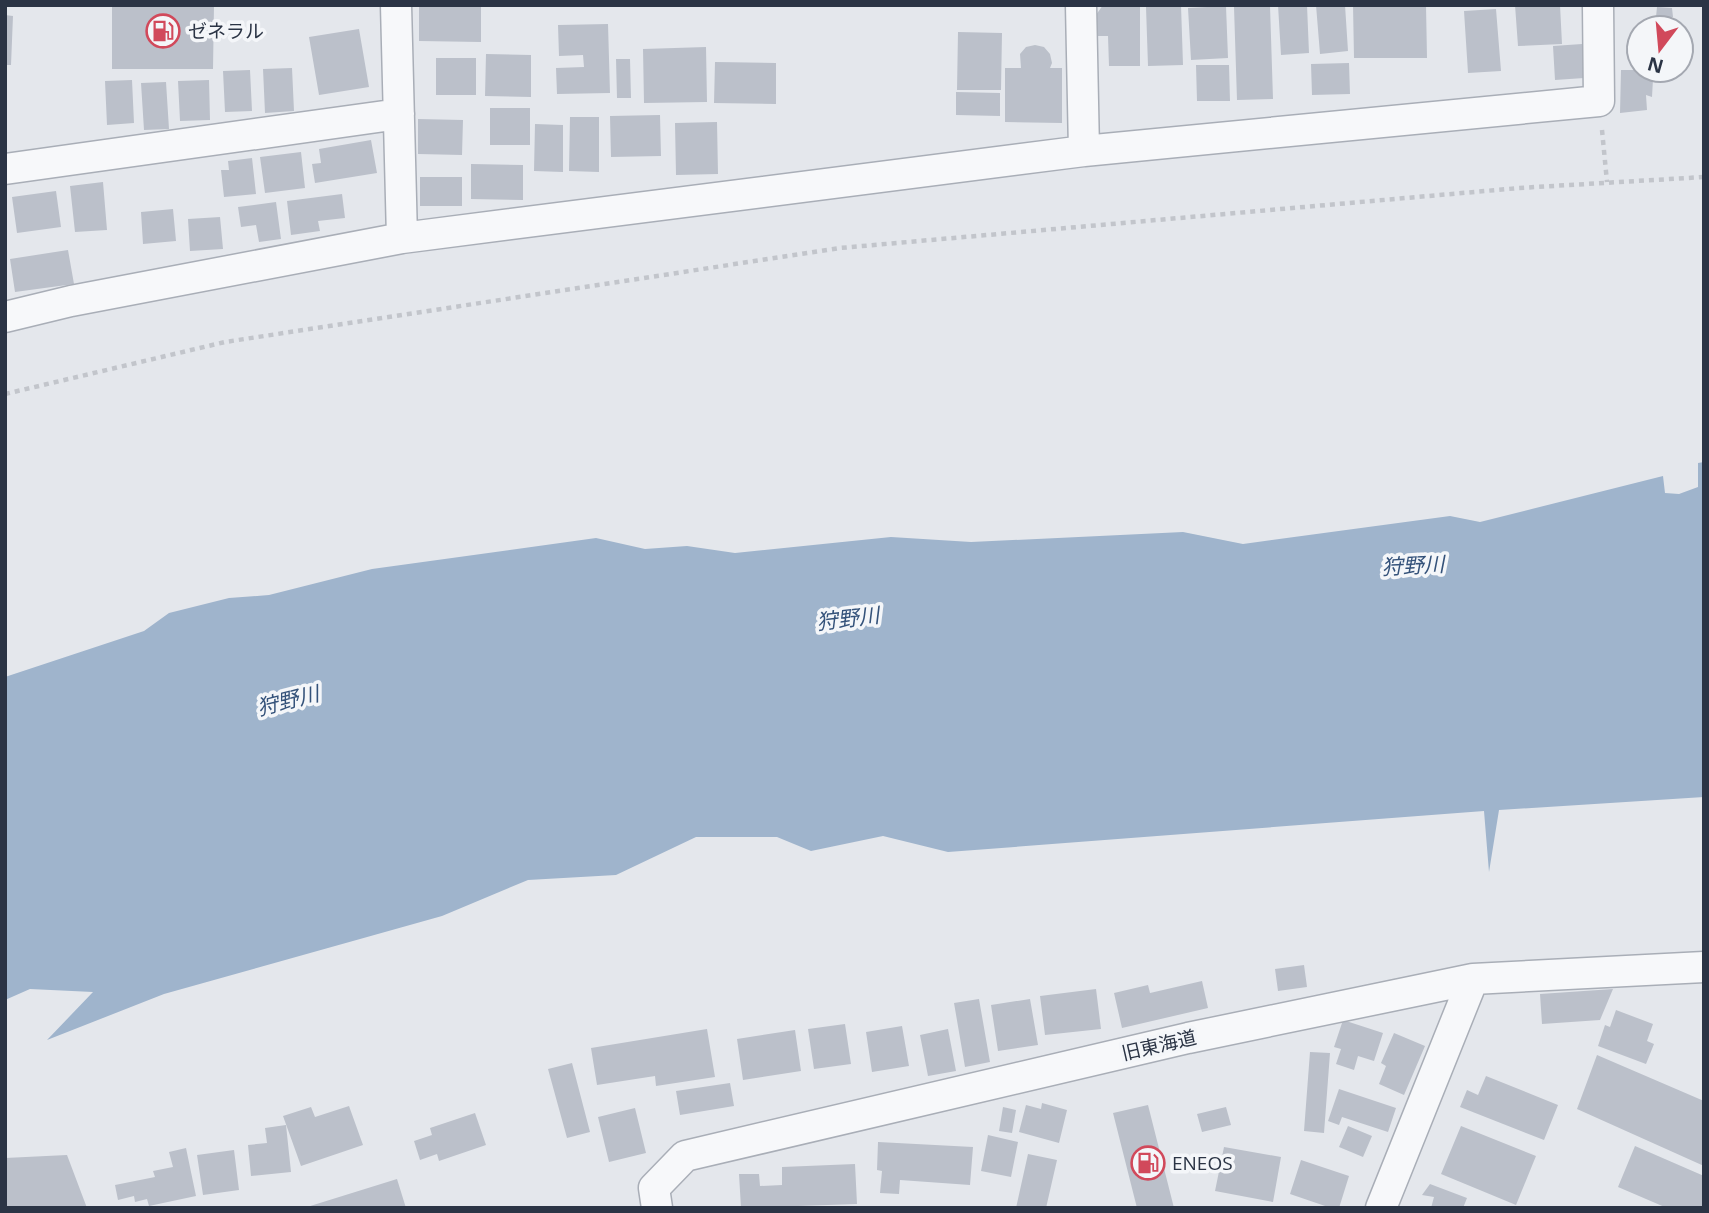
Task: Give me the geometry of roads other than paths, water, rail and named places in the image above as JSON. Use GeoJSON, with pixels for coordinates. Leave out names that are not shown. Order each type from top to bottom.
{"type":"FeatureCollection","features":[{"type":"Feature","properties":{"kind":"street"},"geometry":{"type":"LineString","coordinates":[[396,5],[402,238]]}},
{"type":"Feature","properties":{"kind":"street"},"geometry":{"type":"LineString","coordinates":[[1081,5],[1084,151]]}},
{"type":"Feature","properties":{"kind":"street"},"geometry":{"type":"LineString","coordinates":[[5,317],[84,298],[402,238],[1084,151],[1600,101],[1598,5]]}},
{"type":"Feature","properties":{"kind":"street"},"geometry":{"type":"LineString","coordinates":[[5,169],[399,114]]}},
{"type":"Feature","properties":{"kind":"street","name":"旧東海道"},"geometry":{"type":"LineString","coordinates":[[657,1208],[654,1188],[685,1156],[1188,1038],[1472,979],[1704,967]]}},
{"type":"Feature","properties":{"kind":"street"},"geometry":{"type":"LineString","coordinates":[[1381,1208],[1472,979]]}},
{"type":"Feature","properties":{"kind":"water","name":"狩野川"},"geometry":{"type":"Polygon","coordinates":[[[1704,462],[1704,797],[1499,810],[1489,872],[1484,811],[948,852],[883,836],[811,851],[777,837],[696,837],[616,875],[528,880],[442,916],[164,994],[47,1040],[93,992],[30,989],[5,1000],[5,677],[144,631],[169,613],[229,598],[269,595],[372,569],[596,538],[645,549],[687,546],[735,553],[891,537],[971,542],[1183,532],[1243,544],[1450,516],[1480,522],[1663,476],[1665,493],[1679,494],[1698,487],[1698,463],[1704,462]]]}},
{"type":"Feature","properties":{"kind":"place","name":"ゼネラル"},"geometry":{"type":"Point","coordinates":[163,31]}},
{"type":"Feature","properties":{"kind":"place","name":"ENEOS"},"geometry":{"type":"Point","coordinates":[1148,1163]}}]}
